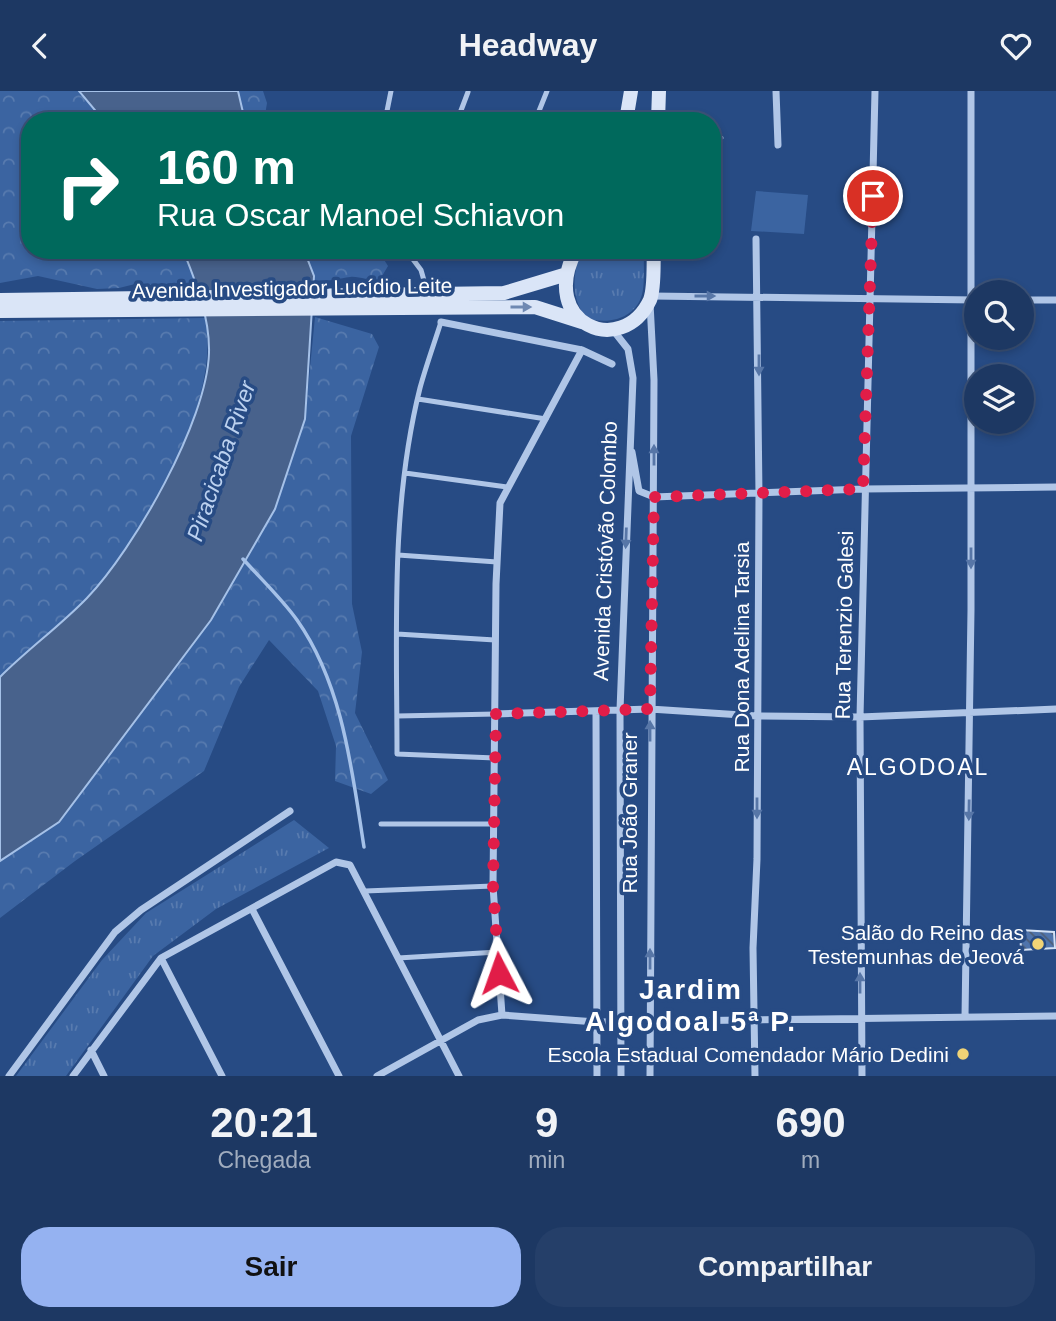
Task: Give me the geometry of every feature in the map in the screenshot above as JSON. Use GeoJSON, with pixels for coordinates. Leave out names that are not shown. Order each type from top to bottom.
{"type":"FeatureCollection","features":[{"type":"Feature","properties":{"kind":"main road"},"geometry":{"type":"LineString","coordinates":[[628,112],[631,91]]}},
{"type":"Feature","properties":{"kind":"main road"},"geometry":{"type":"LineString","coordinates":[[658,112],[659,91]]}},
{"type":"Feature","properties":{"kind":"main road"},"geometry":{"type":"LineString","coordinates":[[573,259],[567,274],[568,302],[582,323]]}},
{"type":"Feature","properties":{"kind":"main road"},"geometry":{"type":"LineString","coordinates":[[612,329],[632,320],[650,297],[653,259]]}},
{"type":"Feature","properties":{"kind":"main road","name":"Avenida Investigador Lucídio Leite"},"geometry":{"type":"LineString","coordinates":[[0,311],[504,293],[531,288],[567,274]]}},
{"type":"Feature","properties":{"kind":"main road","name":"Avenida Investigador Lucídio Leite"},"geometry":{"type":"LineString","coordinates":[[0,300],[185,305]]}},
{"type":"Feature","properties":{"kind":"main road","name":"Avenida Investigador Lucídio Leite"},"geometry":{"type":"LineString","coordinates":[[331,301],[535,307],[601,329],[612,329]]}},
{"type":"Feature","properties":{"kind":"street"},"geometry":{"type":"LineString","coordinates":[[775,91],[778,145]]}},
{"type":"Feature","properties":{"kind":"street","name":"Rua Terenzio Galesi"},"geometry":{"type":"LineString","coordinates":[[862,1076],[860,717],[863,489],[872,301],[875,91]]}},
{"type":"Feature","properties":{"kind":"street"},"geometry":{"type":"LineString","coordinates":[[971,91],[974,280]]}},
{"type":"Feature","properties":{"kind":"street","name":"Rua Dona Adelina Tarsia"},"geometry":{"type":"LineString","coordinates":[[755,1076],[752,1021],[759,495],[759,297],[756,239]]}},
{"type":"Feature","properties":{"kind":"street"},"geometry":{"type":"LineString","coordinates":[[650,297],[964,300]]}},
{"type":"Feature","properties":{"kind":"street","name":"Rua João Graner"},"geometry":{"type":"LineString","coordinates":[[650,297],[654,497],[650,709],[650,1076]]}},
{"type":"Feature","properties":{"kind":"street"},"geometry":{"type":"LineString","coordinates":[[1034,300],[1056,300]]}},
{"type":"Feature","properties":{"kind":"street"},"geometry":{"type":"LineString","coordinates":[[442,322],[582,350],[612,364]]}},
{"type":"Feature","properties":{"kind":"street","name":"Avenida Cristóvão Colombo"},"geometry":{"type":"LineString","coordinates":[[612,329],[628,349],[631,362],[620,710],[621,1076]]}},
{"type":"Feature","properties":{"kind":"street"},"geometry":{"type":"LineString","coordinates":[[502,1015],[493,886],[495,640],[500,503],[548,419],[582,350]]}},
{"type":"Feature","properties":{"kind":"street"},"geometry":{"type":"LineString","coordinates":[[965,1017],[973,350]]}},
{"type":"Feature","properties":{"kind":"street"},"geometry":{"type":"LineString","coordinates":[[629,443],[639,491],[654,497],[863,489],[1056,488]]}},
{"type":"Feature","properties":{"kind":"street"},"geometry":{"type":"LineString","coordinates":[[496,714],[650,709],[757,716],[860,717],[1056,709]]}},
{"type":"Feature","properties":{"kind":"street","name":"Avenida Cristóvão Colombo"},"geometry":{"type":"LineString","coordinates":[[596,712],[597,1076]]}},
{"type":"Feature","properties":{"kind":"street"},"geometry":{"type":"LineString","coordinates":[[9,1076],[115,932],[141,910],[290,811]]}},
{"type":"Feature","properties":{"kind":"street"},"geometry":{"type":"LineString","coordinates":[[73,1076],[161,958],[337,862],[350,865],[365,891],[459,1076]]}},
{"type":"Feature","properties":{"kind":"street"},"geometry":{"type":"LineString","coordinates":[[252,909],[339,1076]]}},
{"type":"Feature","properties":{"kind":"street"},"geometry":{"type":"LineString","coordinates":[[161,958],[222,1076]]}},
{"type":"Feature","properties":{"kind":"street"},"geometry":{"type":"LineString","coordinates":[[377,1076],[478,1020],[502,1015],[596,1022],[650,1019],[860,1021],[1056,1016]]}},
{"type":"Feature","properties":{"kind":"street"},"geometry":{"type":"LineString","coordinates":[[92,1050],[104,1076]]}},
{"type":"Feature","properties":{"kind":"lane"},"geometry":{"type":"LineString","coordinates":[[387,112],[391,91]]}},
{"type":"Feature","properties":{"kind":"lane"},"geometry":{"type":"LineString","coordinates":[[538,112],[547,91]]}},
{"type":"Feature","properties":{"kind":"lane"},"geometry":{"type":"LineString","coordinates":[[460,112],[468,92]]}},
{"type":"Feature","properties":{"kind":"lane"},"geometry":{"type":"LineString","coordinates":[[413,259],[421,270],[428,294]]}},
{"type":"Feature","properties":{"kind":"lane"},"geometry":{"type":"LineString","coordinates":[[442,322],[418,399],[405,473],[398,555],[397,754],[495,758]]}},
{"type":"Feature","properties":{"kind":"lane"},"geometry":{"type":"LineString","coordinates":[[418,399],[548,419]]}},
{"type":"Feature","properties":{"kind":"lane"},"geometry":{"type":"LineString","coordinates":[[405,473],[507,487]]}},
{"type":"Feature","properties":{"kind":"lane"},"geometry":{"type":"LineString","coordinates":[[398,555],[497,562]]}},
{"type":"Feature","properties":{"kind":"lane"},"geometry":{"type":"LineString","coordinates":[[397,634],[495,640]]}},
{"type":"Feature","properties":{"kind":"lane"},"geometry":{"type":"LineString","coordinates":[[397,716],[496,714]]}},
{"type":"Feature","properties":{"kind":"lane"},"geometry":{"type":"LineString","coordinates":[[380,824],[494,824]]}},
{"type":"Feature","properties":{"kind":"lane"},"geometry":{"type":"LineString","coordinates":[[365,891],[493,886]]}},
{"type":"Feature","properties":{"kind":"lane"},"geometry":{"type":"LineString","coordinates":[[398,958],[498,952]]}},
{"type":"Feature","properties":{"kind":"green space"},"geometry":{"type":"Polygon","coordinates":[[[0,91],[83,91],[96,112],[21,112],[21,259],[192,259],[197,289],[175,289],[139,283],[119,288],[97,289],[38,276],[0,283],[0,91]]]}},
{"type":"Feature","properties":{"kind":"green space"},"geometry":{"type":"Polygon","coordinates":[[[216,91],[263,91],[267,103],[266,112],[217,112],[216,91]]]}},
{"type":"Feature","properties":{"kind":"green space"},"geometry":{"type":"Polygon","coordinates":[[[756,191],[808,195],[804,234],[751,231],[756,191]]]}},
{"type":"Feature","properties":{"kind":"green space"},"geometry":{"type":"Polygon","coordinates":[[[299,259],[384,259],[388,266],[379,281],[353,277],[314,280],[299,259]]]}},
{"type":"Feature","properties":{"kind":"green space"},"geometry":{"type":"Polygon","coordinates":[[[578,259],[644,259],[642,295],[636,307],[624,317],[616,319],[601,321],[586,318],[575,293],[578,259]]]}},
{"type":"Feature","properties":{"kind":"green space"},"geometry":{"type":"Polygon","coordinates":[[[315,317],[372,334],[379,347],[351,436],[352,604],[362,652],[355,713],[388,780],[371,794],[335,781],[336,746],[318,691],[269,640],[239,687],[204,771],[75,861],[0,918],[0,861],[59,822],[211,620],[252,551],[305,419],[315,317]]]}},
{"type":"Feature","properties":{"kind":"green space"},"geometry":{"type":"Polygon","coordinates":[[[205,318],[207,351],[202,388],[174,466],[154,504],[110,571],[88,597],[0,677],[0,321],[205,318]]]}},
{"type":"Feature","properties":{"kind":"green space"},"geometry":{"type":"Polygon","coordinates":[[[294,820],[329,848],[216,909],[153,956],[66,1076],[16,1076],[102,960],[146,913],[294,820]]]}},
{"type":"Feature","properties":{"kind":"water"},"geometry":{"type":"Polygon","coordinates":[[[79,91],[238,91],[243,112],[96,112],[79,91]]]}},
{"type":"Feature","properties":{"kind":"water","name":"Piracicaba River"},"geometry":{"type":"Polygon","coordinates":[[[187,259],[307,259],[314,276],[305,419],[275,509],[211,620],[59,822],[0,861],[0,677],[77,608],[106,576],[126,549],[165,483],[196,413],[209,353],[207,327],[187,259]]]}},
{"type":"Feature","properties":{"kind":"building","name":"Salão do Reino das Testemunhas de Jeová"},"geometry":{"type":"Polygon","coordinates":[[[1020,930],[1054,932],[1055,948],[1021,950],[1020,930]]]}},
{"type":"Feature","properties":{"kind":"waterway"},"geometry":{"type":"LineString","coordinates":[[243,559],[297,620],[313,645],[325,672],[350,759],[364,847]]}},
{"type":"Feature","properties":{"kind":"place","name":"Salão do Reino das Testemunhas de Jeová"},"geometry":{"type":"Point","coordinates":[1038,944]}},
{"type":"Feature","properties":{"kind":"place","name":"Escola Estadual Comendador Mário Dedini"},"geometry":{"type":"Point","coordinates":[963,1054]}},
{"type":"Feature","properties":{"kind":"district","name":"ALGODOAL"},"geometry":{"type":"Point","coordinates":[918,767]}},
{"type":"Feature","properties":{"kind":"district","name":"Jardim Algodoal 5ª P."},"geometry":{"type":"Point","coordinates":[691,1005]}},
{"type":"Feature","properties":{"kind":"route"},"geometry":{"type":"LineString","coordinates":[[499,973],[493,886],[496,714],[650,709],[654,497],[863,489],[872,301],[873,196]]}}]}
